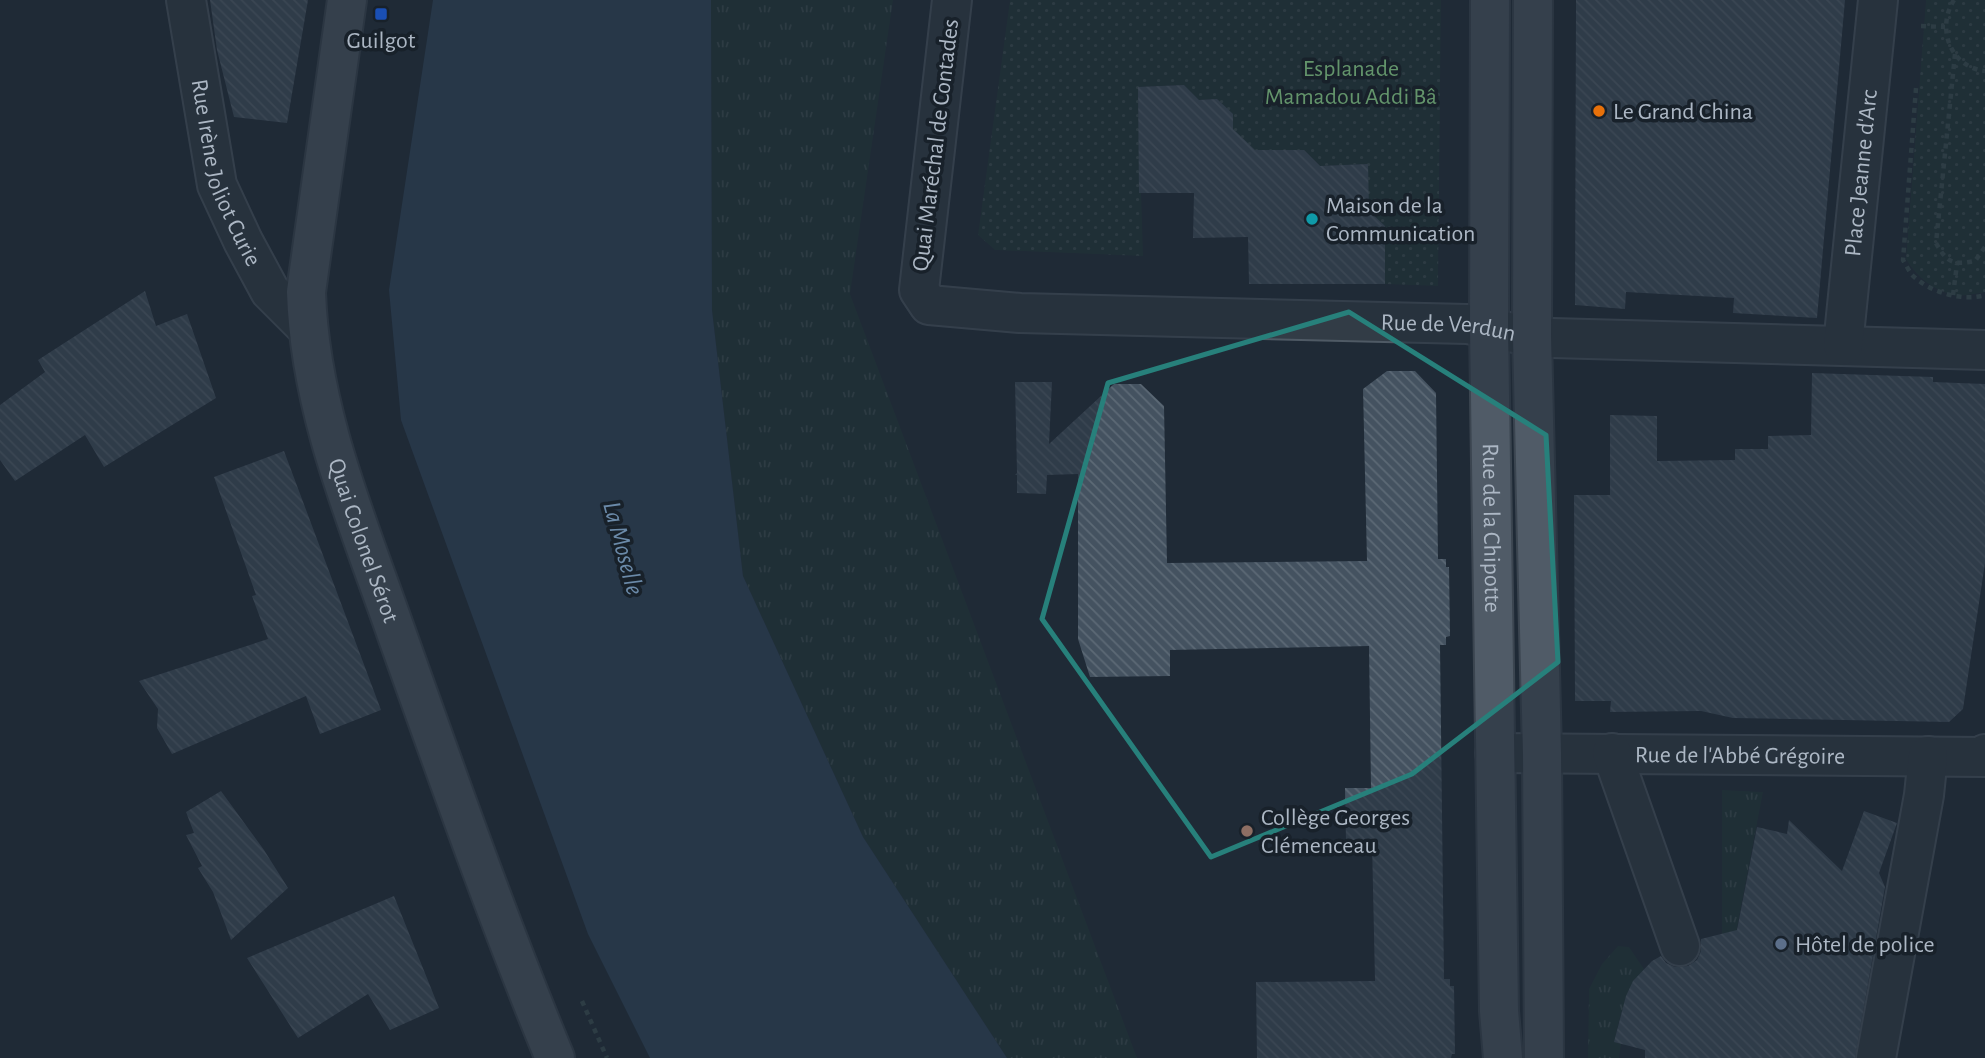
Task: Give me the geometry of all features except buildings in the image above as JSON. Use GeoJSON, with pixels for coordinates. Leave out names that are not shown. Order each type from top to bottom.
{"type":"FeatureCollection","features":[{"type":"Feature","properties":{"kind":"main road","name":"Quai Colonel Sérot"},"geometry":{"type":"LineString","coordinates":[[347,0],[307,279],[307,328],[318,396],[337,464],[435,740],[555,1058]]}},
{"type":"Feature","properties":{"kind":"main road","name":"Rue de la Chipotte"},"geometry":{"type":"LineString","coordinates":[[1490,0],[1489,327],[1499,1010],[1503,1058]]}},
{"type":"Feature","properties":{"kind":"main road","name":"Rue de la Chipotte"},"geometry":{"type":"LineString","coordinates":[[1533,0],[1532,337],[1542,753],[1544,1058]]}},
{"type":"Feature","properties":{"kind":"street","name":"Rue Irène Joliot Curie"},"geometry":{"type":"LineString","coordinates":[[186,0],[218,185],[243,241],[270,291],[307,328]]}},
{"type":"Feature","properties":{"kind":"street","name":"Quai Maréchal de Contades"},"geometry":{"type":"LineString","coordinates":[[919,290],[952,0]]}},
{"type":"Feature","properties":{"kind":"street","name":"Place Jeanne d'Arc"},"geometry":{"type":"LineString","coordinates":[[1843,345],[1878,0]]}},
{"type":"Feature","properties":{"kind":"street","name":"Rue de Verdun"},"geometry":{"type":"LineString","coordinates":[[919,290],[929,305],[1020,313],[1467,324],[1532,337],[1985,350]]}},
{"type":"Feature","properties":{"kind":"street","name":"Rue de l'Abbé Grégoire"},"geometry":{"type":"LineString","coordinates":[[1495,753],[1985,755]]}},
{"type":"Feature","properties":{"kind":"street"},"geometry":{"type":"LineString","coordinates":[[1612,753],[1680,946]]}},
{"type":"Feature","properties":{"kind":"street"},"geometry":{"type":"LineString","coordinates":[[1876,1058],[1924,795],[1928,756]]}},
{"type":"Feature","properties":{"kind":"path"},"geometry":{"type":"LineString","coordinates":[[1953,1],[1945,27],[1948,42],[1965,64],[1985,71]]}},
{"type":"Feature","properties":{"kind":"path"},"geometry":{"type":"LineString","coordinates":[[1922,13],[1921,26],[1945,27]]}},
{"type":"Feature","properties":{"kind":"path"},"geometry":{"type":"LineString","coordinates":[[1955,54],[1936,243],[1943,257],[1957,264],[1975,261],[1985,247]]}},
{"type":"Feature","properties":{"kind":"path"},"geometry":{"type":"LineString","coordinates":[[1917,81],[1903,260],[1912,275],[1940,291],[1964,298],[1985,295]]}},
{"type":"Feature","properties":{"kind":"path"},"geometry":{"type":"LineString","coordinates":[[1953,295],[1957,264]]}},
{"type":"Feature","properties":{"kind":"path"},"geometry":{"type":"LineString","coordinates":[[579,994],[607,1058]]}},
{"type":"Feature","properties":{"kind":"highlighted area"},"geometry":{"type":"Polygon","coordinates":[[[1349,312],[1546,435],[1558,662],[1412,774],[1211,857],[1042,619],[1108,383],[1349,312]]]}},
{"type":"Feature","properties":{"kind":"green space"},"geometry":{"type":"Polygon","coordinates":[[[711,0],[893,0],[850,294],[1137,1058],[1007,1058],[863,837],[743,576],[712,310],[711,0]]]}},
{"type":"Feature","properties":{"kind":"green space","name":"Esplanade Mamadou Addi Bâ"},"geometry":{"type":"Polygon","coordinates":[[[1010,0],[1441,0],[1438,286],[1385,284],[1385,226],[1368,211],[1368,164],[1320,166],[1304,150],[1246,150],[1233,129],[1232,114],[1217,99],[1199,100],[1184,85],[1138,87],[1143,256],[995,250],[978,235],[1010,0]]]}},
{"type":"Feature","properties":{"kind":"green space"},"geometry":{"type":"Polygon","coordinates":[[[1926,0],[1985,0],[1985,292],[1963,296],[1946,293],[1926,282],[1906,259],[1926,0]]]}},
{"type":"Feature","properties":{"kind":"green space"},"geometry":{"type":"Polygon","coordinates":[[[1722,790],[1763,792],[1735,938],[1722,936],[1722,790]]]}},
{"type":"Feature","properties":{"kind":"green space"},"geometry":{"type":"Polygon","coordinates":[[[1618,946],[1629,947],[1644,969],[1621,1013],[1615,1042],[1621,1044],[1619,1058],[1588,1058],[1589,989],[1602,964],[1618,946]]]}},
{"type":"Feature","properties":{"kind":"water","name":"La Moselle"},"geometry":{"type":"Polygon","coordinates":[[[433,0],[711,0],[712,310],[743,576],[863,837],[1007,1058],[650,1058],[588,934],[401,420],[389,290],[433,0]]]}},
{"type":"Feature","properties":{"kind":"place","name":"Guilgot"},"geometry":{"type":"Point","coordinates":[381,14]}},
{"type":"Feature","properties":{"kind":"place","name":"Le Grand China"},"geometry":{"type":"Point","coordinates":[1599,111]}},
{"type":"Feature","properties":{"kind":"place","name":"Maison de la Communication"},"geometry":{"type":"Point","coordinates":[1312,219]}},
{"type":"Feature","properties":{"kind":"place","name":"Collège Georges Clémenceau"},"geometry":{"type":"Point","coordinates":[1247,831]}},
{"type":"Feature","properties":{"kind":"place","name":"Hôtel de police"},"geometry":{"type":"Point","coordinates":[1781,944]}}]}
